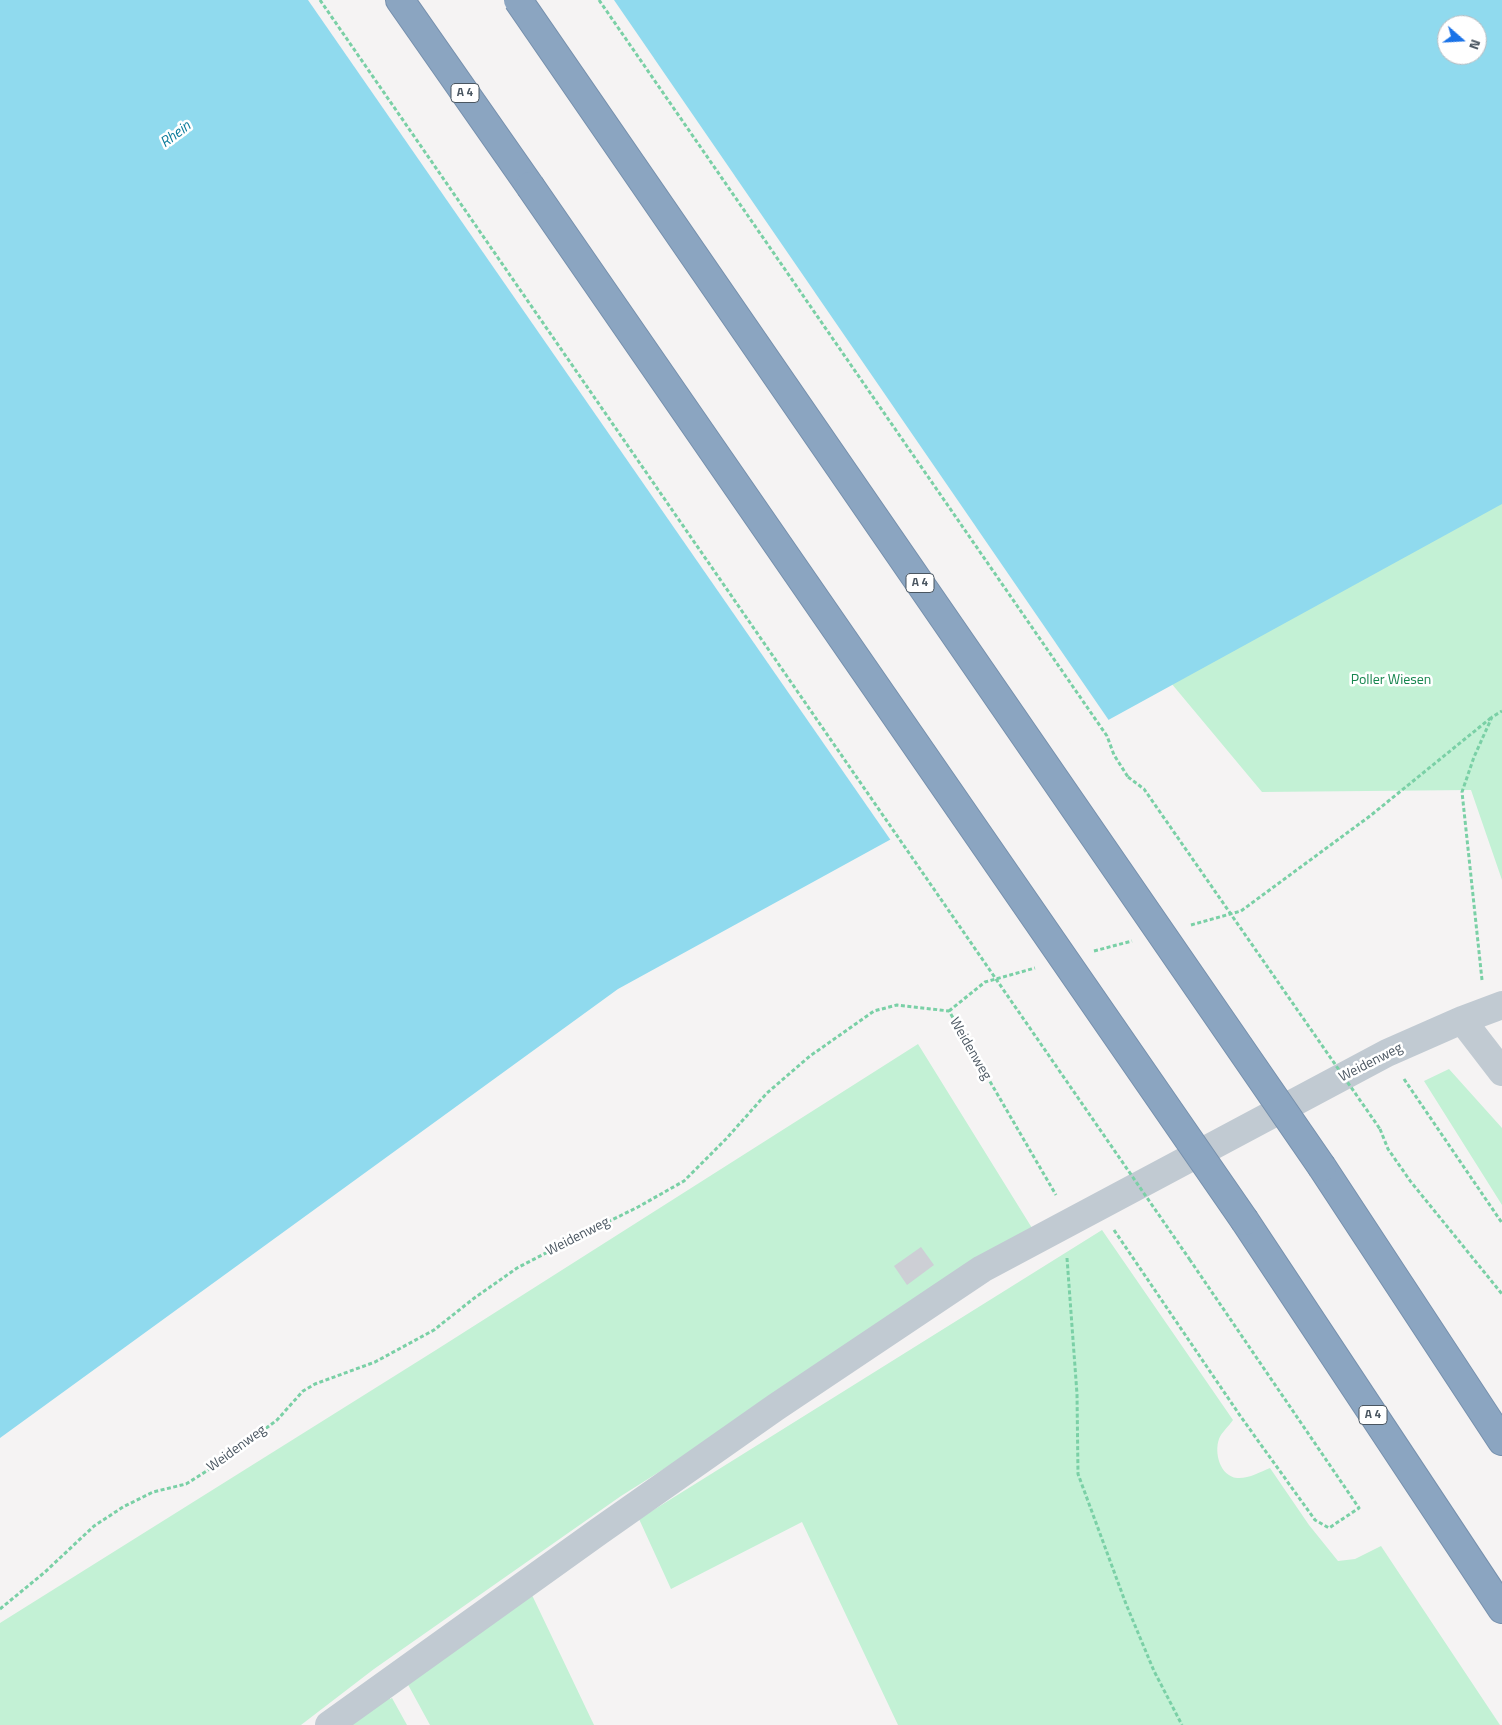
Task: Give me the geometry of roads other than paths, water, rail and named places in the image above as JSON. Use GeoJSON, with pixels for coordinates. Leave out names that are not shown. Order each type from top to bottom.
{"type":"FeatureCollection","features":[{"type":"Feature","properties":{"kind":"highway","name":"A 4"},"geometry":{"type":"LineString","coordinates":[[400,0],[1245,1221],[1502,1609]]}},
{"type":"Feature","properties":{"kind":"highway","name":"A 4"},"geometry":{"type":"LineString","coordinates":[[518,0],[1322,1167],[1502,1441]]}},
{"type":"Feature","properties":{"kind":"street","name":"Weidenweg"},"geometry":{"type":"LineString","coordinates":[[329,1725],[776,1407],[982,1269],[1387,1054],[1483,1012]]}},
{"type":"Feature","properties":{"kind":"street"},"geometry":{"type":"LineString","coordinates":[[1483,1012],[1502,1072]]}},
{"type":"Feature","properties":{"kind":"water","name":"Rhein"},"geometry":{"type":"Polygon","coordinates":[[[0,0],[1502,0],[1502,504],[618,989],[0,1438],[0,0]]]}},
{"type":"Feature","properties":{"kind":"park label","name":"Poller Wiesen"},"geometry":{"type":"Point","coordinates":[1391,681]}}]}
